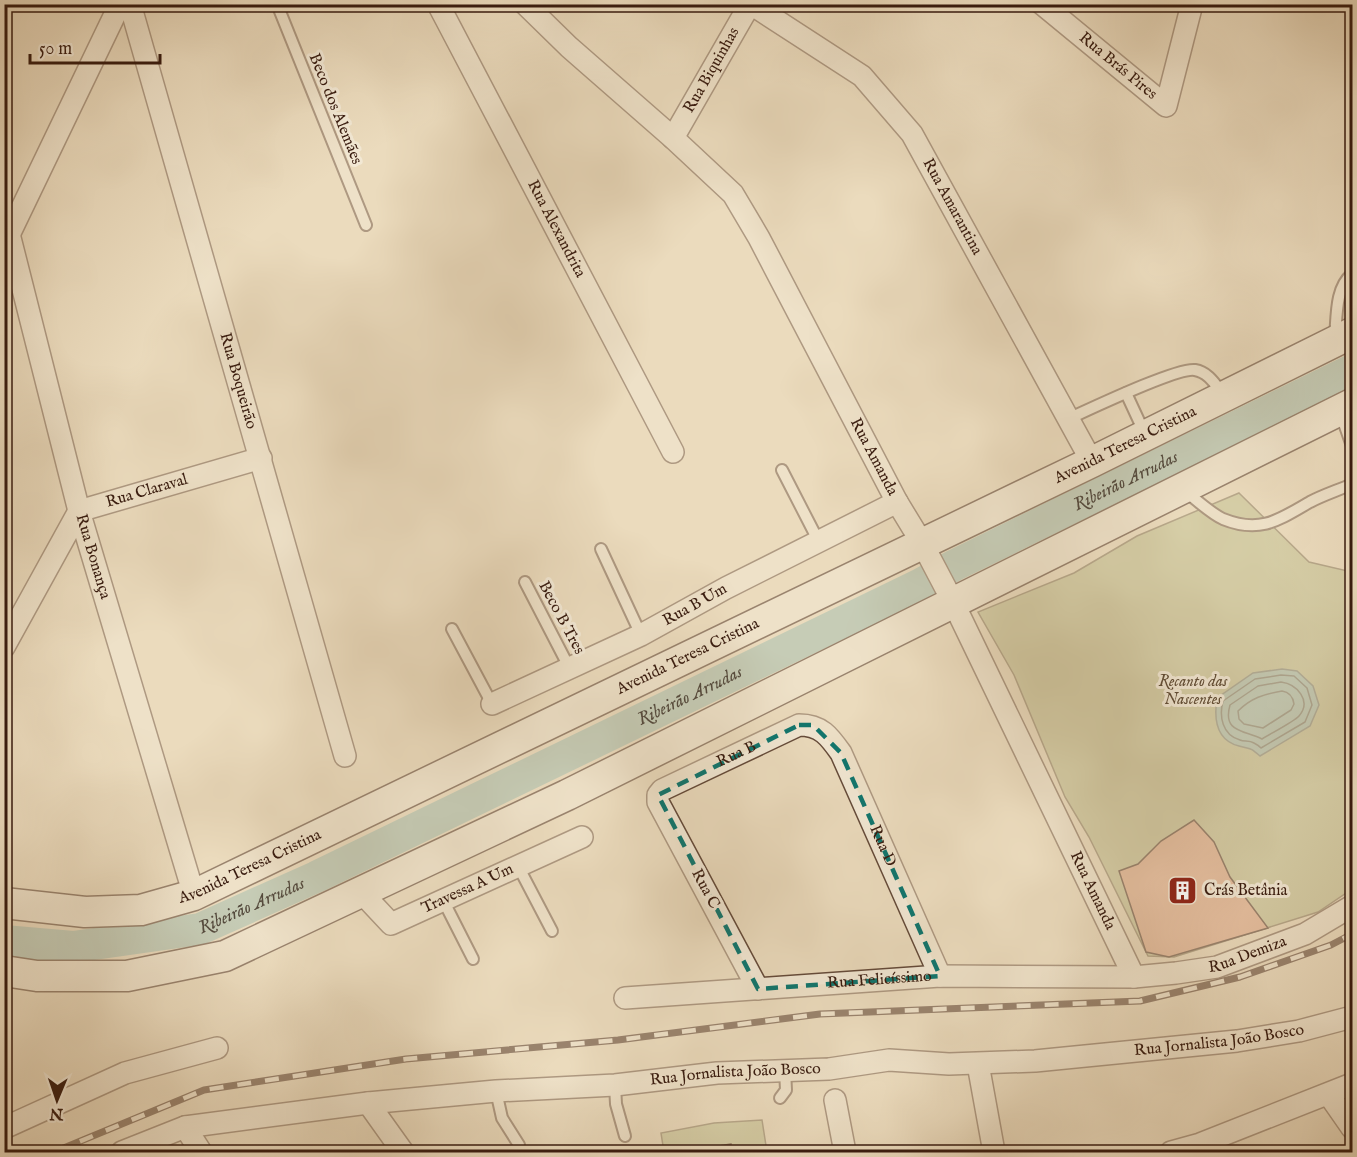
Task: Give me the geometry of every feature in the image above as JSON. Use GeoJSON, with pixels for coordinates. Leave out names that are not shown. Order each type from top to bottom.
{"type":"FeatureCollection","features":[{"type":"Feature","properties":{"kind":"main road","name":"Avenida Teresa Cristina"},"geometry":{"type":"LineString","coordinates":[[4,903],[85,912],[141,910],[194,895],[925,550],[1092,462],[1343,337]]}},
{"type":"Feature","properties":{"kind":"main road"},"geometry":{"type":"LineString","coordinates":[[4,971],[37,976],[127,976],[225,956],[587,786],[949,595],[1182,489],[1346,408]]}},
{"type":"Feature","properties":{"kind":"street"},"geometry":{"type":"LineString","coordinates":[[6,230],[120,4]]}},
{"type":"Feature","properties":{"kind":"street","name":"Rua Boqueirão"},"geometry":{"type":"LineString","coordinates":[[130,4],[345,756]]}},
{"type":"Feature","properties":{"kind":"street","name":"Rua Alexandrita"},"geometry":{"type":"LineString","coordinates":[[438,4],[673,452]]}},
{"type":"Feature","properties":{"kind":"street","name":"Rua Amanda"},"geometry":{"type":"LineString","coordinates":[[525,4],[569,47],[674,138],[733,194],[759,238],[897,502],[949,595],[1134,977]]}},
{"type":"Feature","properties":{"kind":"street","name":"Rua Biquinhas"},"geometry":{"type":"LineString","coordinates":[[674,138],[751,4]]}},
{"type":"Feature","properties":{"kind":"street","name":"Rua Amarantina"},"geometry":{"type":"LineString","coordinates":[[751,4],[862,75],[912,134],[1092,462]]}},
{"type":"Feature","properties":{"kind":"street","name":"Rua Brás Pires"},"geometry":{"type":"LineString","coordinates":[[1042,4],[1166,106],[1192,4]]}},
{"type":"Feature","properties":{"kind":"street","name":"Rua Bonança"},"geometry":{"type":"LineString","coordinates":[[6,230],[79,511],[194,895]]}},
{"type":"Feature","properties":{"kind":"street","name":"Rua Claraval"},"geometry":{"type":"LineString","coordinates":[[79,511],[261,459]]}},
{"type":"Feature","properties":{"kind":"street","name":"Rua B Um"},"geometry":{"type":"LineString","coordinates":[[492,704],[641,635],[726,588],[897,502]]}},
{"type":"Feature","properties":{"kind":"street"},"geometry":{"type":"LineString","coordinates":[[4,647],[79,511]]}},
{"type":"Feature","properties":{"kind":"street","name":"Rua B"},"geometry":{"type":"LineString","coordinates":[[662,790],[799,725],[813,725]]}},
{"type":"Feature","properties":{"kind":"street","name":"Rua D"},"geometry":{"type":"LineString","coordinates":[[813,725],[830,737],[842,753],[940,976]]}},
{"type":"Feature","properties":{"kind":"street","name":"Rua C"},"geometry":{"type":"LineString","coordinates":[[662,790],[658,795],[658,802],[758,989]]}},
{"type":"Feature","properties":{"kind":"street","name":"Travessa A Um"},"geometry":{"type":"LineString","coordinates":[[361,892],[391,924],[582,837]]}},
{"type":"Feature","properties":{"kind":"street","name":"Rua Demiza"},"geometry":{"type":"LineString","coordinates":[[1134,977],[1217,967],[1305,934],[1353,906]]}},
{"type":"Feature","properties":{"kind":"street","name":"Rua Felicíssimo"},"geometry":{"type":"LineString","coordinates":[[625,998],[940,976],[1134,977]]}},
{"type":"Feature","properties":{"kind":"street","name":"Rua Jornalista João Bosco"},"geometry":{"type":"LineString","coordinates":[[122,1152],[185,1126],[368,1103],[496,1091],[615,1085],[717,1073],[829,1069],[889,1060],[978,1064],[1035,1061],[1237,1041],[1299,1031],[1353,1017]]}},
{"type":"Feature","properties":{"kind":"street"},"geometry":{"type":"LineString","coordinates":[[4,1128],[125,1073],[217,1048]]}},
{"type":"Feature","properties":{"kind":"street"},"geometry":{"type":"LineString","coordinates":[[978,1064],[994,1152]]}},
{"type":"Feature","properties":{"kind":"street"},"geometry":{"type":"LineString","coordinates":[[1171,1152],[1225,1144],[1353,1084]]}},
{"type":"Feature","properties":{"kind":"street"},"geometry":{"type":"LineString","coordinates":[[1329,1095],[1353,1128]]}},
{"type":"Feature","properties":{"kind":"street"},"geometry":{"type":"LineString","coordinates":[[835,1100],[845,1152]]}},
{"type":"Feature","properties":{"kind":"street"},"geometry":{"type":"LineString","coordinates":[[368,1103],[403,1152]]}},
{"type":"Feature","properties":{"kind":"street"},"geometry":{"type":"LineString","coordinates":[[185,1126],[201,1152]]}},
{"type":"Feature","properties":{"kind":"lane","name":"Beco dos Alemães"},"geometry":{"type":"LineString","coordinates":[[277,4],[366,225]]}},
{"type":"Feature","properties":{"kind":"lane"},"geometry":{"type":"LineString","coordinates":[[1343,337],[1339,295],[1346,279],[1353,274]]}},
{"type":"Feature","properties":{"kind":"lane"},"geometry":{"type":"LineString","coordinates":[[1068,418],[1185,370],[1194,369],[1206,373],[1225,396]]}},
{"type":"Feature","properties":{"kind":"lane"},"geometry":{"type":"LineString","coordinates":[[1126,393],[1146,436]]}},
{"type":"Feature","properties":{"kind":"lane"},"geometry":{"type":"LineString","coordinates":[[1346,408],[1353,446]]}},
{"type":"Feature","properties":{"kind":"lane"},"geometry":{"type":"LineString","coordinates":[[782,470],[819,542]]}},
{"type":"Feature","properties":{"kind":"lane"},"geometry":{"type":"LineString","coordinates":[[1182,489],[1221,518],[1241,524],[1257,525],[1281,520],[1311,502],[1353,484]]}},
{"type":"Feature","properties":{"kind":"lane"},"geometry":{"type":"LineString","coordinates":[[601,549],[641,635]]}},
{"type":"Feature","properties":{"kind":"lane","name":"Beco B Tres"},"geometry":{"type":"LineString","coordinates":[[525,582],[570,669]]}},
{"type":"Feature","properties":{"kind":"lane"},"geometry":{"type":"LineString","coordinates":[[452,629],[492,704]]}},
{"type":"Feature","properties":{"kind":"lane"},"geometry":{"type":"LineString","coordinates":[[518,866],[552,931]]}},
{"type":"Feature","properties":{"kind":"lane"},"geometry":{"type":"LineString","coordinates":[[444,900],[473,959]]}},
{"type":"Feature","properties":{"kind":"lane"},"geometry":{"type":"LineString","coordinates":[[780,1098],[786,1090],[785,1070]]}},
{"type":"Feature","properties":{"kind":"lane"},"geometry":{"type":"LineString","coordinates":[[615,1085],[616,1104],[625,1136]]}},
{"type":"Feature","properties":{"kind":"lane"},"geometry":{"type":"LineString","coordinates":[[496,1091],[502,1118],[519,1144]]}},
{"type":"Feature","properties":{"kind":"highlighted area"},"geometry":{"type":"Polygon","coordinates":[[[799,725],[813,725],[841,753],[940,976],[758,989],[658,795],[799,725]]]}},
{"type":"Feature","properties":{"kind":"green space","name":"Recanto das Nascentes"},"geometry":{"type":"Polygon","coordinates":[[[1239,493],[1309,562],[1352,572],[1352,889],[1318,912],[1174,957],[1148,956],[1089,837],[1065,797],[1014,675],[978,612],[1074,573],[1137,536],[1239,493]]]}},
{"type":"Feature","properties":{"kind":"green space"},"geometry":{"type":"Polygon","coordinates":[[[762,1120],[767,1152],[664,1152],[661,1133],[714,1123],[762,1120]]]}},
{"type":"Feature","properties":{"kind":"water"},"geometry":{"type":"Polygon","coordinates":[[[1282,669],[1297,671],[1313,686],[1319,705],[1310,726],[1260,756],[1252,749],[1225,739],[1216,720],[1217,698],[1253,673],[1282,669]]]}},
{"type":"Feature","properties":{"kind":"building","name":"Crás Betânia"},"geometry":{"type":"Polygon","coordinates":[[[1194,820],[1214,842],[1230,877],[1268,928],[1169,957],[1146,952],[1119,871],[1138,864],[1161,841],[1194,820]]]}},
{"type":"Feature","properties":{"kind":"building"},"geometry":{"type":"Polygon","coordinates":[[[731,1144],[732,1152],[686,1152],[731,1144]]]}},
{"type":"Feature","properties":{"kind":"waterway","name":"Ribeirão Arrudas"},"geometry":{"type":"LineString","coordinates":[[4,941],[73,947],[200,929],[316,877],[919,585],[955,565],[1352,370]]}},
{"type":"Feature","properties":{"kind":"railway"},"geometry":{"type":"LineString","coordinates":[[54,1152],[204,1090],[406,1059],[618,1040],[820,1014],[1140,1001],[1240,977],[1331,945],[1352,934]]}},
{"type":"Feature","properties":{"kind":"place","name":"Crás Betânia"},"geometry":{"type":"Point","coordinates":[1183,891]}}]}
